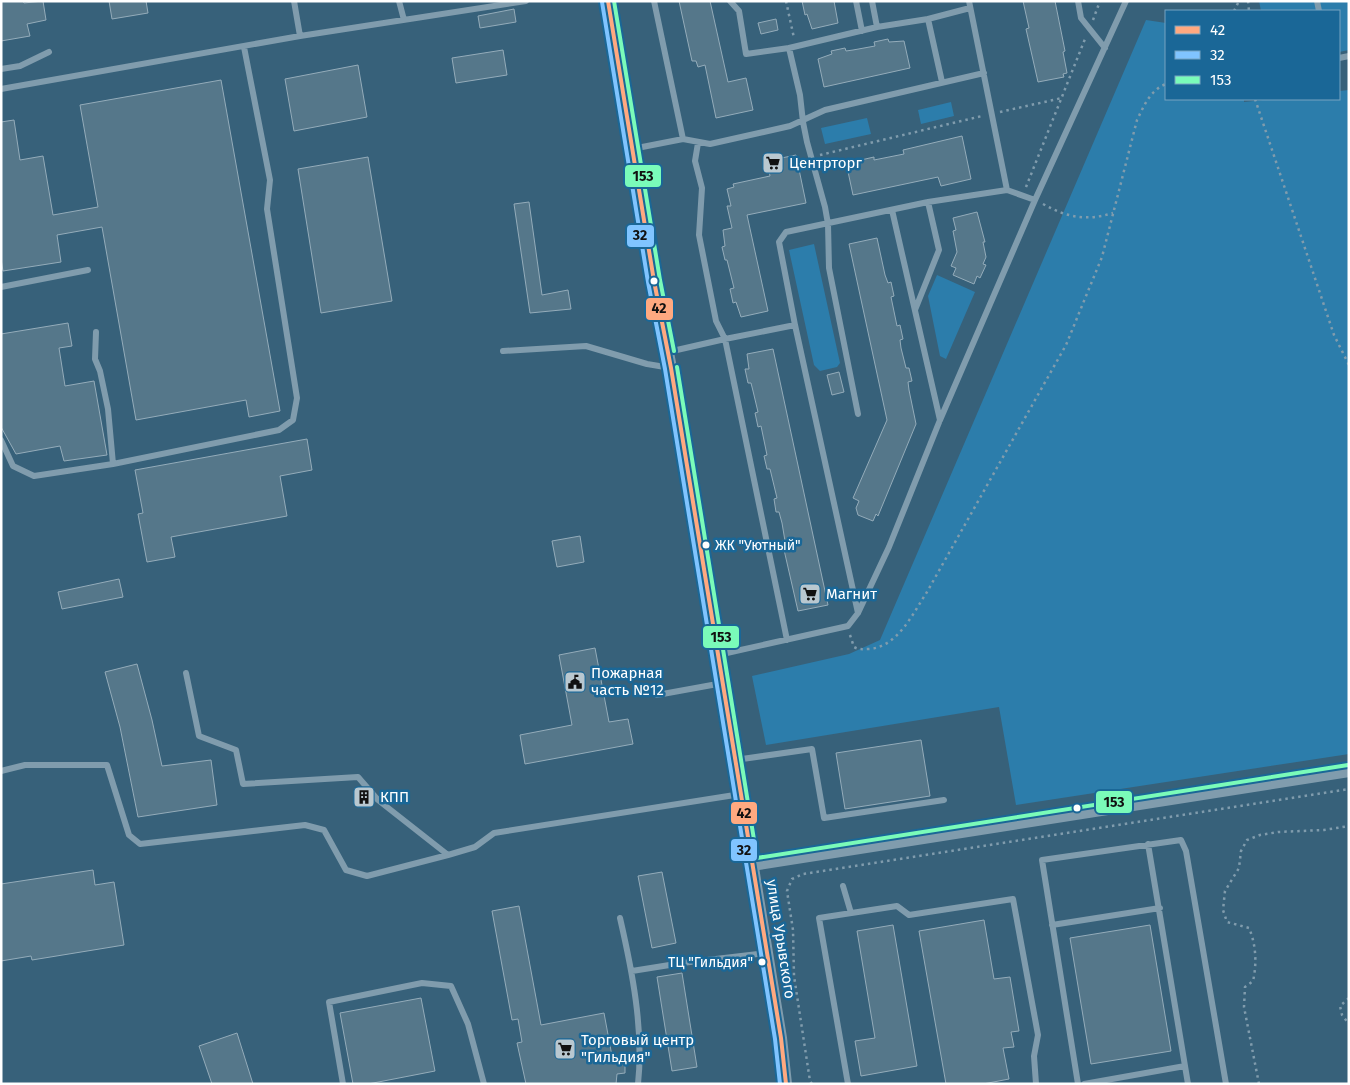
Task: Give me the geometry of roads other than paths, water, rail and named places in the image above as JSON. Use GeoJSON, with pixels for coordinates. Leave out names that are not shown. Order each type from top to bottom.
{"type":"FeatureCollection","features":[{"type":"Feature","properties":{"kind":"street","name":"улица Урывского"},"geometry":{"type":"LineString","coordinates":[[608,1],[736,760],[781,1038],[786,1084]]}},
{"type":"Feature","properties":{"kind":"street"},"geometry":{"type":"LineString","coordinates":[[752,865],[1349,771]]}},
{"type":"Feature","properties":{"kind":"lane"},"geometry":{"type":"LineString","coordinates":[[294,1],[300,36]]}},
{"type":"Feature","properties":{"kind":"lane"},"geometry":{"type":"LineString","coordinates":[[399,1],[404,20]]}},
{"type":"Feature","properties":{"kind":"lane"},"geometry":{"type":"LineString","coordinates":[[1,90],[486,4],[526,1]]}},
{"type":"Feature","properties":{"kind":"lane"},"geometry":{"type":"LineString","coordinates":[[654,1],[683,139]]}},
{"type":"Feature","properties":{"kind":"lane"},"geometry":{"type":"LineString","coordinates":[[730,1],[739,11],[746,54],[793,48],[877,27],[928,19],[970,5],[1007,190]]}},
{"type":"Feature","properties":{"kind":"lane"},"geometry":{"type":"LineString","coordinates":[[856,1],[862,31]]}},
{"type":"Feature","properties":{"kind":"lane"},"geometry":{"type":"LineString","coordinates":[[872,1],[877,27]]}},
{"type":"Feature","properties":{"kind":"lane"},"geometry":{"type":"LineString","coordinates":[[1078,1],[1081,18],[1105,48]]}},
{"type":"Feature","properties":{"kind":"lane"},"geometry":{"type":"LineString","coordinates":[[718,655],[848,626],[858,613],[889,547],[940,420],[1035,200],[1124,3]]}},
{"type":"Feature","properties":{"kind":"lane"},"geometry":{"type":"LineString","coordinates":[[928,19],[942,82]]}},
{"type":"Feature","properties":{"kind":"lane"},"geometry":{"type":"LineString","coordinates":[[1,440],[13,466],[34,476],[113,464],[279,430],[294,420],[297,398],[267,209],[270,180],[244,47]]}},
{"type":"Feature","properties":{"kind":"lane"},"geometry":{"type":"LineString","coordinates":[[793,48],[803,122],[825,207],[828,224],[829,268],[858,414]]}},
{"type":"Feature","properties":{"kind":"lane"},"geometry":{"type":"LineString","coordinates":[[1,69],[20,66],[49,52]]}},
{"type":"Feature","properties":{"kind":"lane"},"geometry":{"type":"LineString","coordinates":[[632,149],[683,139],[710,144],[790,126],[803,122],[825,110],[984,73]]}},
{"type":"Feature","properties":{"kind":"lane"},"geometry":{"type":"LineString","coordinates":[[698,143],[695,161],[702,188],[699,235],[716,320],[725,339],[787,640]]}},
{"type":"Feature","properties":{"kind":"lane"},"geometry":{"type":"LineString","coordinates":[[858,613],[795,325],[779,242],[786,232],[928,202],[1007,190],[1035,200]]}},
{"type":"Feature","properties":{"kind":"lane"},"geometry":{"type":"LineString","coordinates":[[914,310],[939,250],[928,202]]}},
{"type":"Feature","properties":{"kind":"lane"},"geometry":{"type":"LineString","coordinates":[[892,210],[940,420]]}},
{"type":"Feature","properties":{"kind":"lane"},"geometry":{"type":"LineString","coordinates":[[1,287],[88,270]]}},
{"type":"Feature","properties":{"kind":"lane"},"geometry":{"type":"LineString","coordinates":[[668,352],[795,325]]}},
{"type":"Feature","properties":{"kind":"lane"},"geometry":{"type":"LineString","coordinates":[[96,332],[95,359],[100,371],[108,409],[113,464]]}},
{"type":"Feature","properties":{"kind":"lane"},"geometry":{"type":"LineString","coordinates":[[503,351],[586,346],[647,364],[671,368]]}},
{"type":"Feature","properties":{"kind":"lane"},"geometry":{"type":"LineString","coordinates":[[186,673],[199,736],[236,750],[243,784],[358,777],[378,800],[448,855]]}},
{"type":"Feature","properties":{"kind":"lane"},"geometry":{"type":"LineString","coordinates":[[658,696],[723,683]]}},
{"type":"Feature","properties":{"kind":"lane"},"geometry":{"type":"LineString","coordinates":[[736,760],[812,749],[824,818],[944,800]]}},
{"type":"Feature","properties":{"kind":"lane"},"geometry":{"type":"LineString","coordinates":[[1,771],[25,765],[107,765],[129,835],[140,844],[305,825],[324,830],[346,870],[367,876],[475,848],[494,833],[741,794]]}},
{"type":"Feature","properties":{"kind":"lane"},"geometry":{"type":"LineString","coordinates":[[1078,1084],[1042,860],[1181,840],[1186,851],[1226,1084]]}},
{"type":"Feature","properties":{"kind":"lane"},"geometry":{"type":"LineString","coordinates":[[1148,844],[1188,1084]]}},
{"type":"Feature","properties":{"kind":"lane"},"geometry":{"type":"LineString","coordinates":[[844,886],[851,913]]}},
{"type":"Feature","properties":{"kind":"lane"},"geometry":{"type":"LineString","coordinates":[[848,1084],[819,918],[897,906],[909,915],[1014,899],[1038,1035],[1034,1056],[1036,1084]]}},
{"type":"Feature","properties":{"kind":"lane"},"geometry":{"type":"LineString","coordinates":[[1052,926],[1160,908]]}},
{"type":"Feature","properties":{"kind":"lane"},"geometry":{"type":"LineString","coordinates":[[620,918],[632,972],[640,1061],[638,1084]]}},
{"type":"Feature","properties":{"kind":"lane"},"geometry":{"type":"LineString","coordinates":[[632,972],[682,963],[767,953]]}},
{"type":"Feature","properties":{"kind":"lane"},"geometry":{"type":"LineString","coordinates":[[343,1084],[329,1002],[422,983],[451,986],[468,1024],[484,1084]]}},
{"type":"Feature","properties":{"kind":"lane"},"geometry":{"type":"LineString","coordinates":[[1084,1084],[1185,1066]]}},
{"type":"Feature","properties":{"kind":"place","name":"Центрторг"},"geometry":{"type":"Point","coordinates":[773,163]}},
{"type":"Feature","properties":{"kind":"place","name":"ЖК \"Уютный\""},"geometry":{"type":"Point","coordinates":[706,545]}},
{"type":"Feature","properties":{"kind":"place","name":"Магнит"},"geometry":{"type":"Point","coordinates":[810,594]}},
{"type":"Feature","properties":{"kind":"place","name":"Пожарная часть №12"},"geometry":{"type":"Point","coordinates":[575,682]}},
{"type":"Feature","properties":{"kind":"place","name":"КПП"},"geometry":{"type":"Point","coordinates":[364,797]}},
{"type":"Feature","properties":{"kind":"place","name":"ТЦ \"Гильдия\""},"geometry":{"type":"Point","coordinates":[762,962]}},
{"type":"Feature","properties":{"kind":"place","name":"Торговый центр \"Гильдия\""},"geometry":{"type":"Point","coordinates":[565,1049]}}]}
